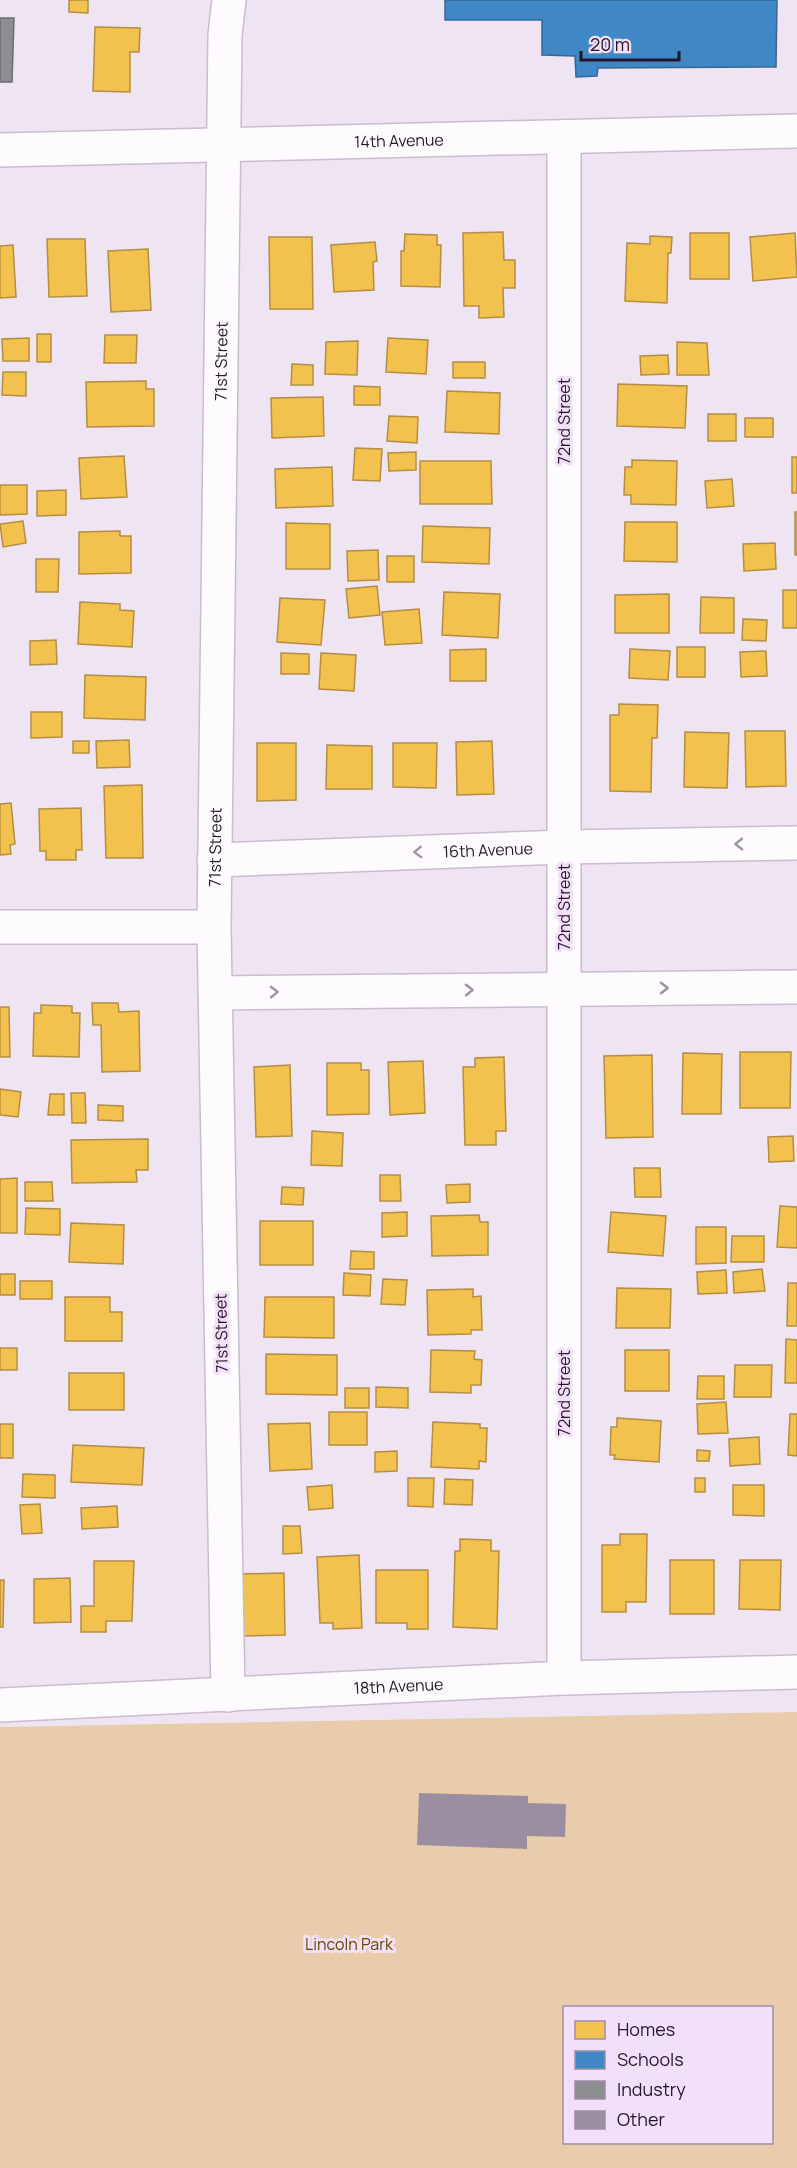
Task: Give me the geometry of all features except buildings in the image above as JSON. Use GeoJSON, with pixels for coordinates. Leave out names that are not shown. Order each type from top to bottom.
{"type":"FeatureCollection","features":[{"type":"Feature","properties":{"kind":"street","name":"71st Street"},"geometry":{"type":"LineString","coordinates":[[228,1695],[214,860],[225,35],[229,0]]}},
{"type":"Feature","properties":{"kind":"street","name":"14th Avenue"},"geometry":{"type":"LineString","coordinates":[[0,150],[797,131]]}},
{"type":"Feature","properties":{"kind":"street","name":"72nd Street"},"geometry":{"type":"LineString","coordinates":[[564,137],[564,1677]]}},
{"type":"Feature","properties":{"kind":"street","name":"16th Avenue"},"geometry":{"type":"LineString","coordinates":[[214,860],[564,847],[797,843]]}},
{"type":"Feature","properties":{"kind":"street"},"geometry":{"type":"LineString","coordinates":[[0,927],[214,927]]}},
{"type":"Feature","properties":{"kind":"street"},"geometry":{"type":"LineString","coordinates":[[215,993],[797,987]]}},
{"type":"Feature","properties":{"kind":"street","name":"18th Avenue"},"geometry":{"type":"LineString","coordinates":[[0,1705],[564,1677],[797,1672]]}},
{"type":"Feature","properties":{"kind":"green space","name":"Lincoln Park"},"geometry":{"type":"Polygon","coordinates":[[[797,1712],[797,2168],[0,2168],[0,1727],[797,1712]]]}}]}
